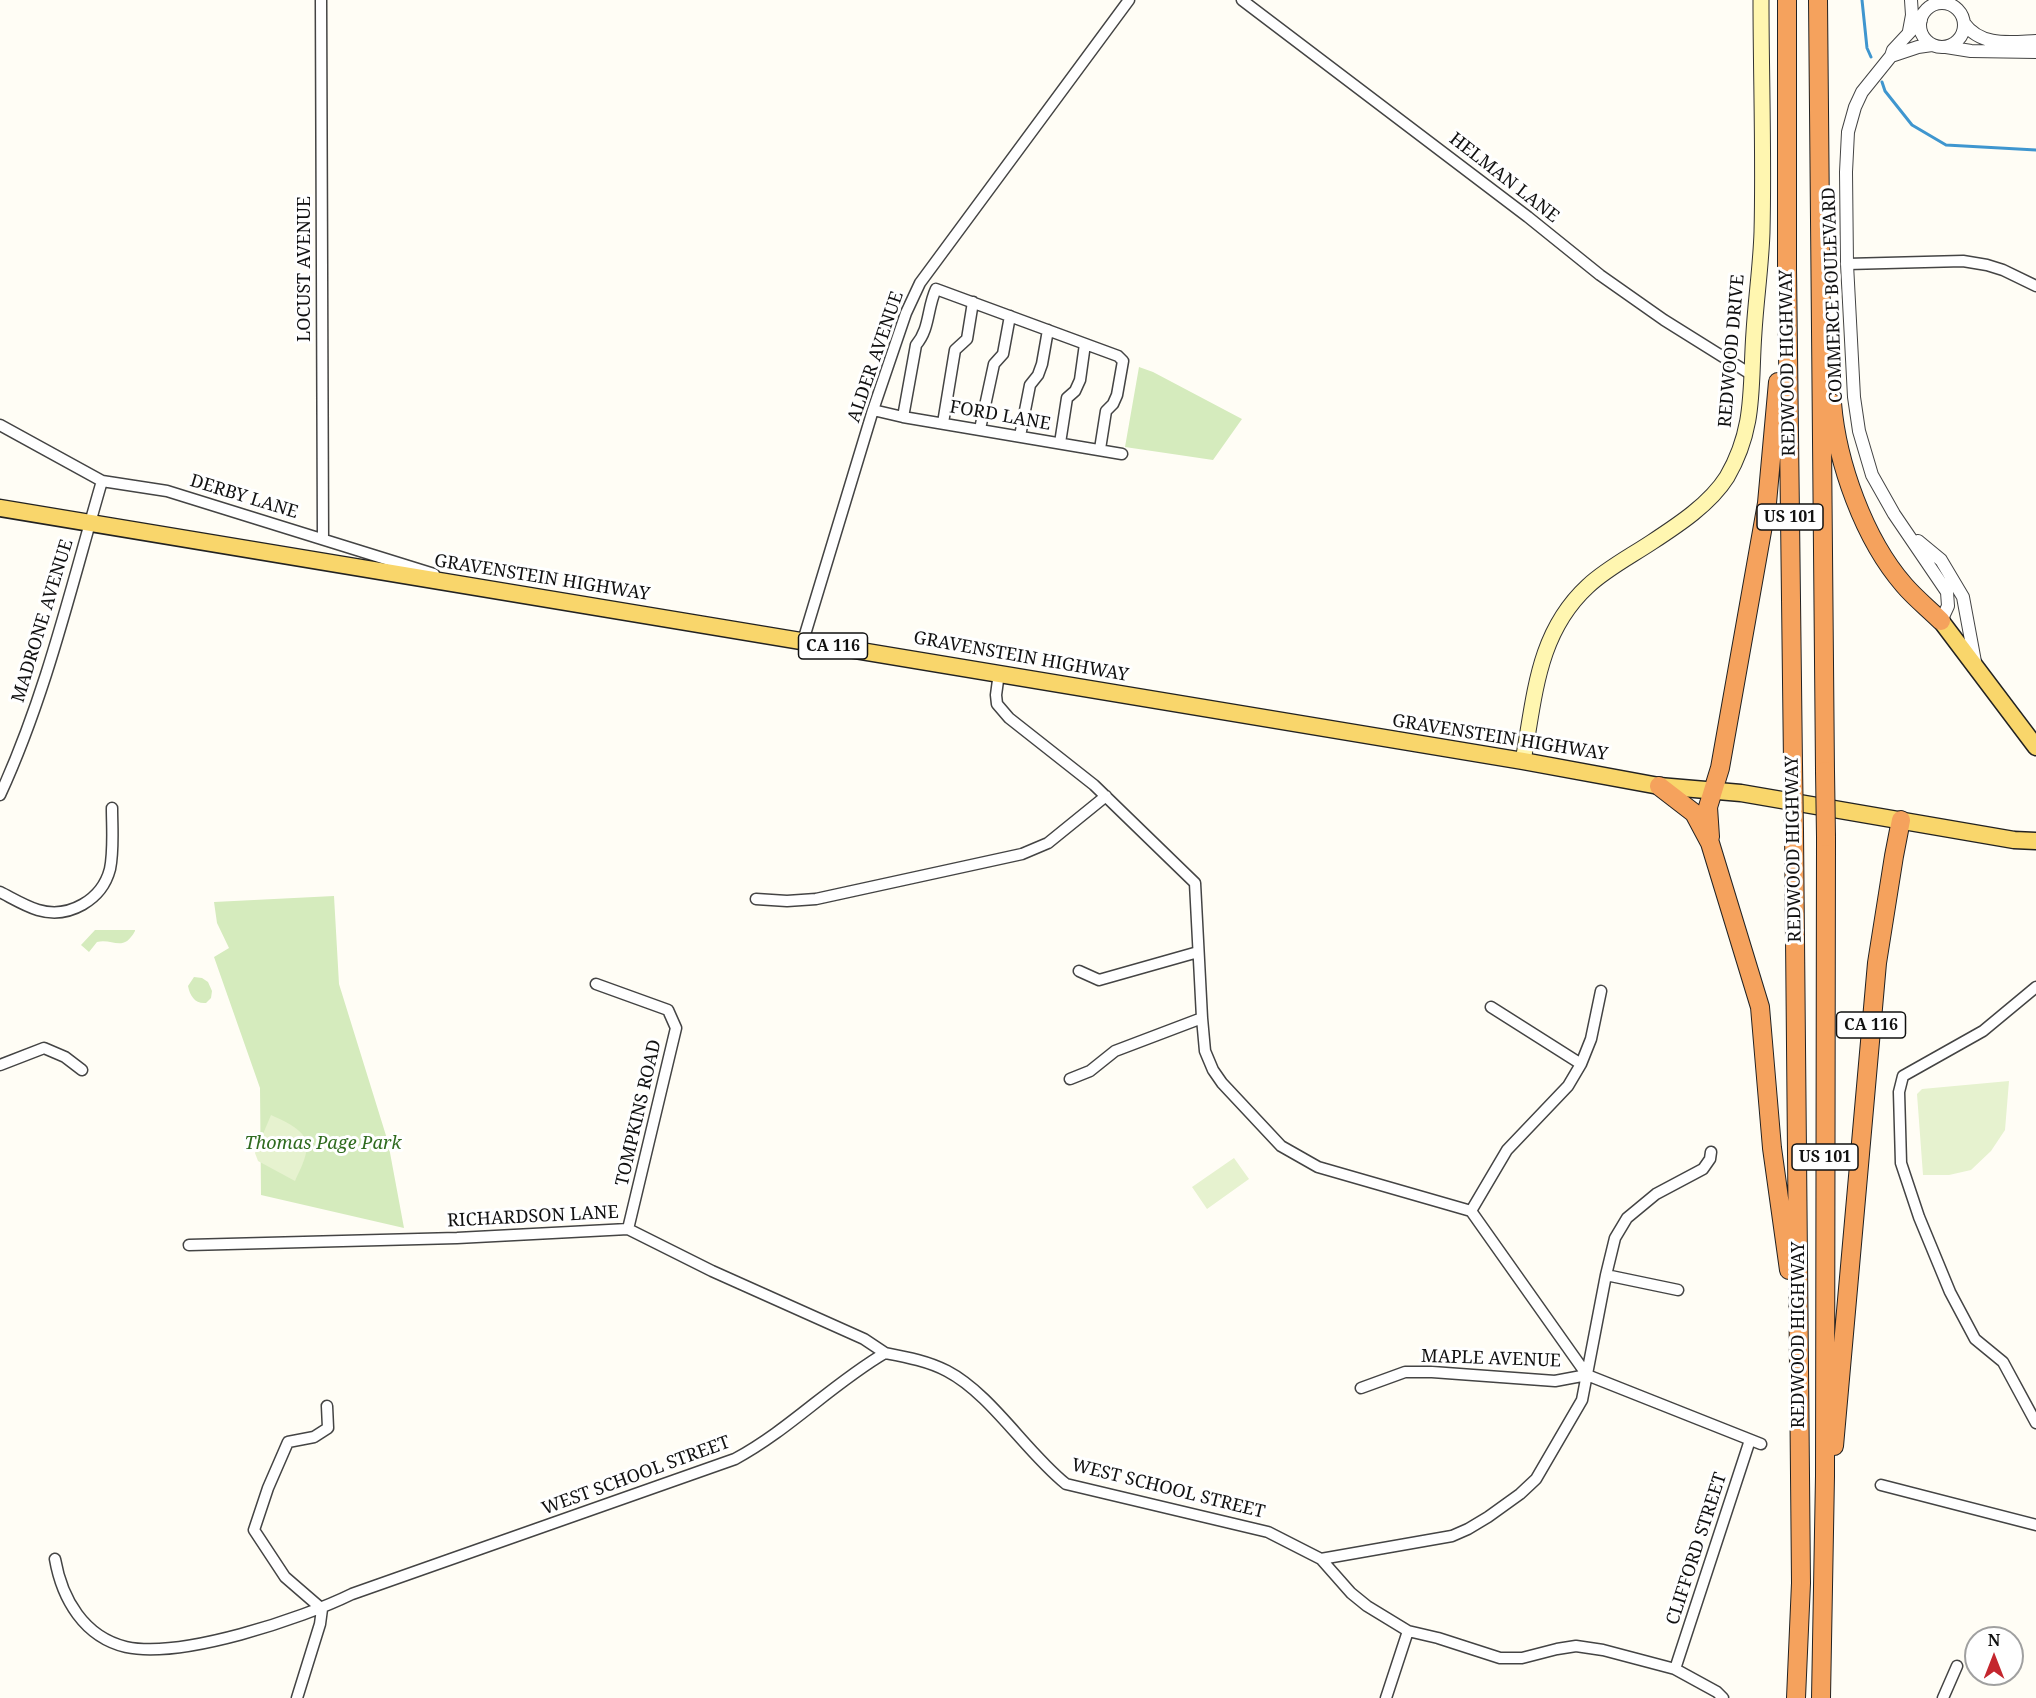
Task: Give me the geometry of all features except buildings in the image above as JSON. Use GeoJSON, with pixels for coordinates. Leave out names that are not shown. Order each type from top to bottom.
{"type":"FeatureCollection","features":[{"type":"Feature","properties":{"kind":"highway","name":"REDWOOD HIGHWAY"},"geometry":{"type":"LineString","coordinates":[[1787,0],[1787,269],[1801,1584],[1796,1698]]}},
{"type":"Feature","properties":{"kind":"highway","name":"REDWOOD HIGHWAY"},"geometry":{"type":"LineString","coordinates":[[1818,0],[1826,837],[1824,1657],[1821,1698]]}},
{"type":"Feature","properties":{"kind":"highway"},"geometry":{"type":"LineString","coordinates":[[1710,843],[1708,807],[1720,768],[1767,503],[1787,269]]}},
{"type":"Feature","properties":{"kind":"highway"},"geometry":{"type":"LineString","coordinates":[[1821,279],[1833,418],[1852,488],[1879,549],[1904,585],[1941,621]]}},
{"type":"Feature","properties":{"kind":"highway","name":"CA 116"},"geometry":{"type":"LineString","coordinates":[[1659,786],[1694,813],[1710,843],[1760,1007],[1772,1148],[1799,1344]]}},
{"type":"Feature","properties":{"kind":"highway","name":"CA 116"},"geometry":{"type":"LineString","coordinates":[[1825,1476],[1836,1439],[1852,1232],[1877,963],[1901,820]]}},
{"type":"Feature","properties":{"kind":"main road","name":"REDWOOD DRIVE"},"geometry":{"type":"LineString","coordinates":[[1523,761],[1541,663],[1546,647],[1563,613],[1588,585],[1681,523],[1711,496],[1725,480],[1740,451],[1749,423],[1762,234],[1761,0]]}},
{"type":"Feature","properties":{"kind":"main road","name":"GRAVENSTEIN HIGHWAY"},"geometry":{"type":"LineString","coordinates":[[0,508],[999,673],[1659,786],[1741,793],[2030,839]]}},
{"type":"Feature","properties":{"kind":"main road"},"geometry":{"type":"LineString","coordinates":[[1941,621],[2034,746]]}},
{"type":"Feature","properties":{"kind":"street","name":"LOCUST AVENUE"},"geometry":{"type":"LineString","coordinates":[[321,0],[323,538]]}},
{"type":"Feature","properties":{"kind":"street","name":"ALDER AVENUE"},"geometry":{"type":"LineString","coordinates":[[803,641],[873,410],[906,313],[920,283],[1129,0]]}},
{"type":"Feature","properties":{"kind":"street","name":"HELMAN LANE"},"geometry":{"type":"LineString","coordinates":[[1242,0],[1528,217],[1600,275],[1664,320],[1752,375]]}},
{"type":"Feature","properties":{"kind":"street"},"geometry":{"type":"LineString","coordinates":[[1909,33],[1912,15],[1911,0]]}},
{"type":"Feature","properties":{"kind":"street"},"geometry":{"type":"LineString","coordinates":[[1932,45],[1921,34],[1923,11],[1946,2],[1960,14],[1964,23],[1974,34],[1991,41],[2036,41]]}},
{"type":"Feature","properties":{"kind":"street","name":"COMMERCE BOULEVARD"},"geometry":{"type":"LineString","coordinates":[[1923,11],[1909,33],[1866,85],[1855,107],[1848,132],[1847,264],[1854,397],[1859,431],[1872,475],[1894,514],[1947,592],[1948,606],[1941,621]]}},
{"type":"Feature","properties":{"kind":"street"},"geometry":{"type":"LineString","coordinates":[[1945,46],[1952,45],[1959,40],[1964,23]]}},
{"type":"Feature","properties":{"kind":"street","name":"COMMERCE BOULEVARD"},"geometry":{"type":"LineString","coordinates":[[1891,56],[1910,49],[1932,45],[1971,51],[2036,52]]}},
{"type":"Feature","properties":{"kind":"street"},"geometry":{"type":"LineString","coordinates":[[1847,264],[1963,261],[2003,270],[2036,286]]}},
{"type":"Feature","properties":{"kind":"street"},"geometry":{"type":"LineString","coordinates":[[903,417],[916,345],[923,337],[928,324],[931,301],[936,289],[1118,356],[1123,361],[1118,394],[1106,411],[1100,449]]}},
{"type":"Feature","properties":{"kind":"street"},"geometry":{"type":"LineString","coordinates":[[943,423],[955,350],[967,339],[973,302]]}},
{"type":"Feature","properties":{"kind":"street"},"geometry":{"type":"LineString","coordinates":[[980,429],[994,364],[1004,354],[1010,316]]}},
{"type":"Feature","properties":{"kind":"street"},"geometry":{"type":"LineString","coordinates":[[1020,436],[1030,385],[1038,375],[1042,364],[1048,330]]}},
{"type":"Feature","properties":{"kind":"street"},"geometry":{"type":"LineString","coordinates":[[1060,443],[1067,398],[1075,390],[1080,380],[1085,344]]}},
{"type":"Feature","properties":{"kind":"street","name":"FORD LANE"},"geometry":{"type":"LineString","coordinates":[[873,410],[1122,453]]}},
{"type":"Feature","properties":{"kind":"street","name":"DERBY LANE"},"geometry":{"type":"LineString","coordinates":[[0,425],[102,482],[167,491],[485,589]]}},
{"type":"Feature","properties":{"kind":"street","name":"MADRONE AVENUE"},"geometry":{"type":"LineString","coordinates":[[0,795],[28,729],[102,482]]}},
{"type":"Feature","properties":{"kind":"street","name":"COMMERCE BOULEVARD"},"geometry":{"type":"LineString","coordinates":[[1908,532],[1941,560],[1963,597],[1977,669]]}},
{"type":"Feature","properties":{"kind":"street"},"geometry":{"type":"LineString","coordinates":[[999,673],[996,695],[997,704],[1003,711],[1106,795],[1195,884],[1202,1018],[1206,1051],[1213,1070],[1222,1083],[1281,1146],[1318,1167],[1472,1211],[1587,1375],[1761,1444]]}},
{"type":"Feature","properties":{"kind":"street"},"geometry":{"type":"LineString","coordinates":[[756,899],[787,901],[816,899],[1022,854],[1048,843],[1106,795]]}},
{"type":"Feature","properties":{"kind":"street"},"geometry":{"type":"LineString","coordinates":[[0,892],[39,910],[57,913],[75,909],[91,900],[104,885],[110,868],[112,808]]}},
{"type":"Feature","properties":{"kind":"street"},"geometry":{"type":"LineString","coordinates":[[1079,971],[1099,980],[1198,952]]}},
{"type":"Feature","properties":{"kind":"street","name":"TOMPKINS ROAD"},"geometry":{"type":"LineString","coordinates":[[596,984],[668,1010],[676,1028],[628,1229]]}},
{"type":"Feature","properties":{"kind":"street"},"geometry":{"type":"LineString","coordinates":[[2036,987],[1983,1031],[1903,1076],[1899,1092],[1901,1163],[1923,1226],[1950,1292],[1975,1339],[2003,1362],[2036,1423]]}},
{"type":"Feature","properties":{"kind":"street"},"geometry":{"type":"LineString","coordinates":[[1472,1211],[1507,1150],[1568,1086],[1581,1064],[1591,1039],[1601,991]]}},
{"type":"Feature","properties":{"kind":"street"},"geometry":{"type":"LineString","coordinates":[[1491,1007],[1581,1064]]}},
{"type":"Feature","properties":{"kind":"street"},"geometry":{"type":"LineString","coordinates":[[1070,1078],[1090,1071],[1115,1051],[1202,1018]]}},
{"type":"Feature","properties":{"kind":"street"},"geometry":{"type":"LineString","coordinates":[[0,1065],[44,1048],[65,1057],[82,1070]]}},
{"type":"Feature","properties":{"kind":"street","name":"MAPLE AVENUE"},"geometry":{"type":"LineString","coordinates":[[1321,1558],[1452,1536],[1488,1517],[1520,1494],[1536,1479],[1582,1400],[1615,1238],[1627,1218],[1656,1194],[1704,1168],[1710,1159],[1711,1152]]}},
{"type":"Feature","properties":{"kind":"street","name":"RICHARDSON LANE"},"geometry":{"type":"LineString","coordinates":[[189,1245],[457,1238],[628,1229],[712,1271],[864,1339],[885,1353]]}},
{"type":"Feature","properties":{"kind":"street"},"geometry":{"type":"LineString","coordinates":[[1606,1275],[1678,1290]]}},
{"type":"Feature","properties":{"kind":"street","name":"WEST SCHOOL STREET"},"geometry":{"type":"LineString","coordinates":[[55,1559],[67,1601],[78,1618],[101,1636],[126,1647],[169,1649],[242,1634],[322,1609],[363,1590],[735,1459],[779,1432],[836,1385],[885,1353],[926,1362],[949,1371],[974,1390],[1009,1425],[1047,1469],[1066,1484],[1268,1532],[1321,1558],[1351,1593],[1367,1606],[1408,1631],[1500,1658],[1522,1658],[1576,1646],[1603,1650],[1675,1669],[1718,1692],[1723,1698]]}},
{"type":"Feature","properties":{"kind":"street","name":"MAPLE AVENUE"},"geometry":{"type":"LineString","coordinates":[[1361,1388],[1405,1372],[1555,1381],[1587,1375]]}},
{"type":"Feature","properties":{"kind":"street"},"geometry":{"type":"LineString","coordinates":[[297,1698],[320,1624],[322,1609],[285,1577],[254,1530],[268,1488],[288,1442],[314,1437],[328,1428],[327,1406]]}},
{"type":"Feature","properties":{"kind":"street","name":"CLIFFORD STREET"},"geometry":{"type":"LineString","coordinates":[[1675,1669],[1750,1440]]}},
{"type":"Feature","properties":{"kind":"street"},"geometry":{"type":"LineString","coordinates":[[1881,1485],[2036,1525]]}},
{"type":"Feature","properties":{"kind":"street"},"geometry":{"type":"LineString","coordinates":[[1386,1698],[1408,1631]]}},
{"type":"Feature","properties":{"kind":"street"},"geometry":{"type":"LineString","coordinates":[[1943,1698],[1957,1666]]}},
{"type":"Feature","properties":{"kind":"green space"},"geometry":{"type":"Polygon","coordinates":[[[1139,367],[1153,372],[1242,419],[1213,460],[1125,447],[1139,367]]]}},
{"type":"Feature","properties":{"kind":"green space","name":"Thomas Page Park"},"geometry":{"type":"Polygon","coordinates":[[[334,896],[339,984],[388,1142],[404,1228],[261,1195],[260,1088],[214,957],[229,948],[217,923],[214,902],[334,896]]]}},
{"type":"Feature","properties":{"kind":"green space"},"geometry":{"type":"Polygon","coordinates":[[[95,930],[135,931],[131,938],[122,943],[97,942],[89,952],[81,945],[95,930]]]}},
{"type":"Feature","properties":{"kind":"green space"},"geometry":{"type":"Polygon","coordinates":[[[194,977],[208,982],[212,991],[211,998],[206,1003],[196,1001],[190,993],[188,986],[194,977]]]}},
{"type":"Feature","properties":{"kind":"green space"},"geometry":{"type":"Polygon","coordinates":[[[2009,1081],[2005,1130],[1991,1151],[1971,1170],[1949,1175],[1923,1175],[1917,1094],[1922,1089],[2009,1081]]]}},
{"type":"Feature","properties":{"kind":"green space"},"geometry":{"type":"Polygon","coordinates":[[[271,1115],[294,1127],[306,1140],[305,1156],[295,1181],[258,1161],[255,1153],[271,1115]]]}},
{"type":"Feature","properties":{"kind":"green space"},"geometry":{"type":"Polygon","coordinates":[[[1234,1158],[1249,1179],[1207,1209],[1192,1187],[1234,1158]]]}},
{"type":"Feature","properties":{"kind":"waterway"},"geometry":{"type":"LineString","coordinates":[[1862,0],[1867,48],[1871,57]]}},
{"type":"Feature","properties":{"kind":"waterway"},"geometry":{"type":"LineString","coordinates":[[1882,82],[1885,91],[1912,125],[1946,145],[2036,150]]}}]}
